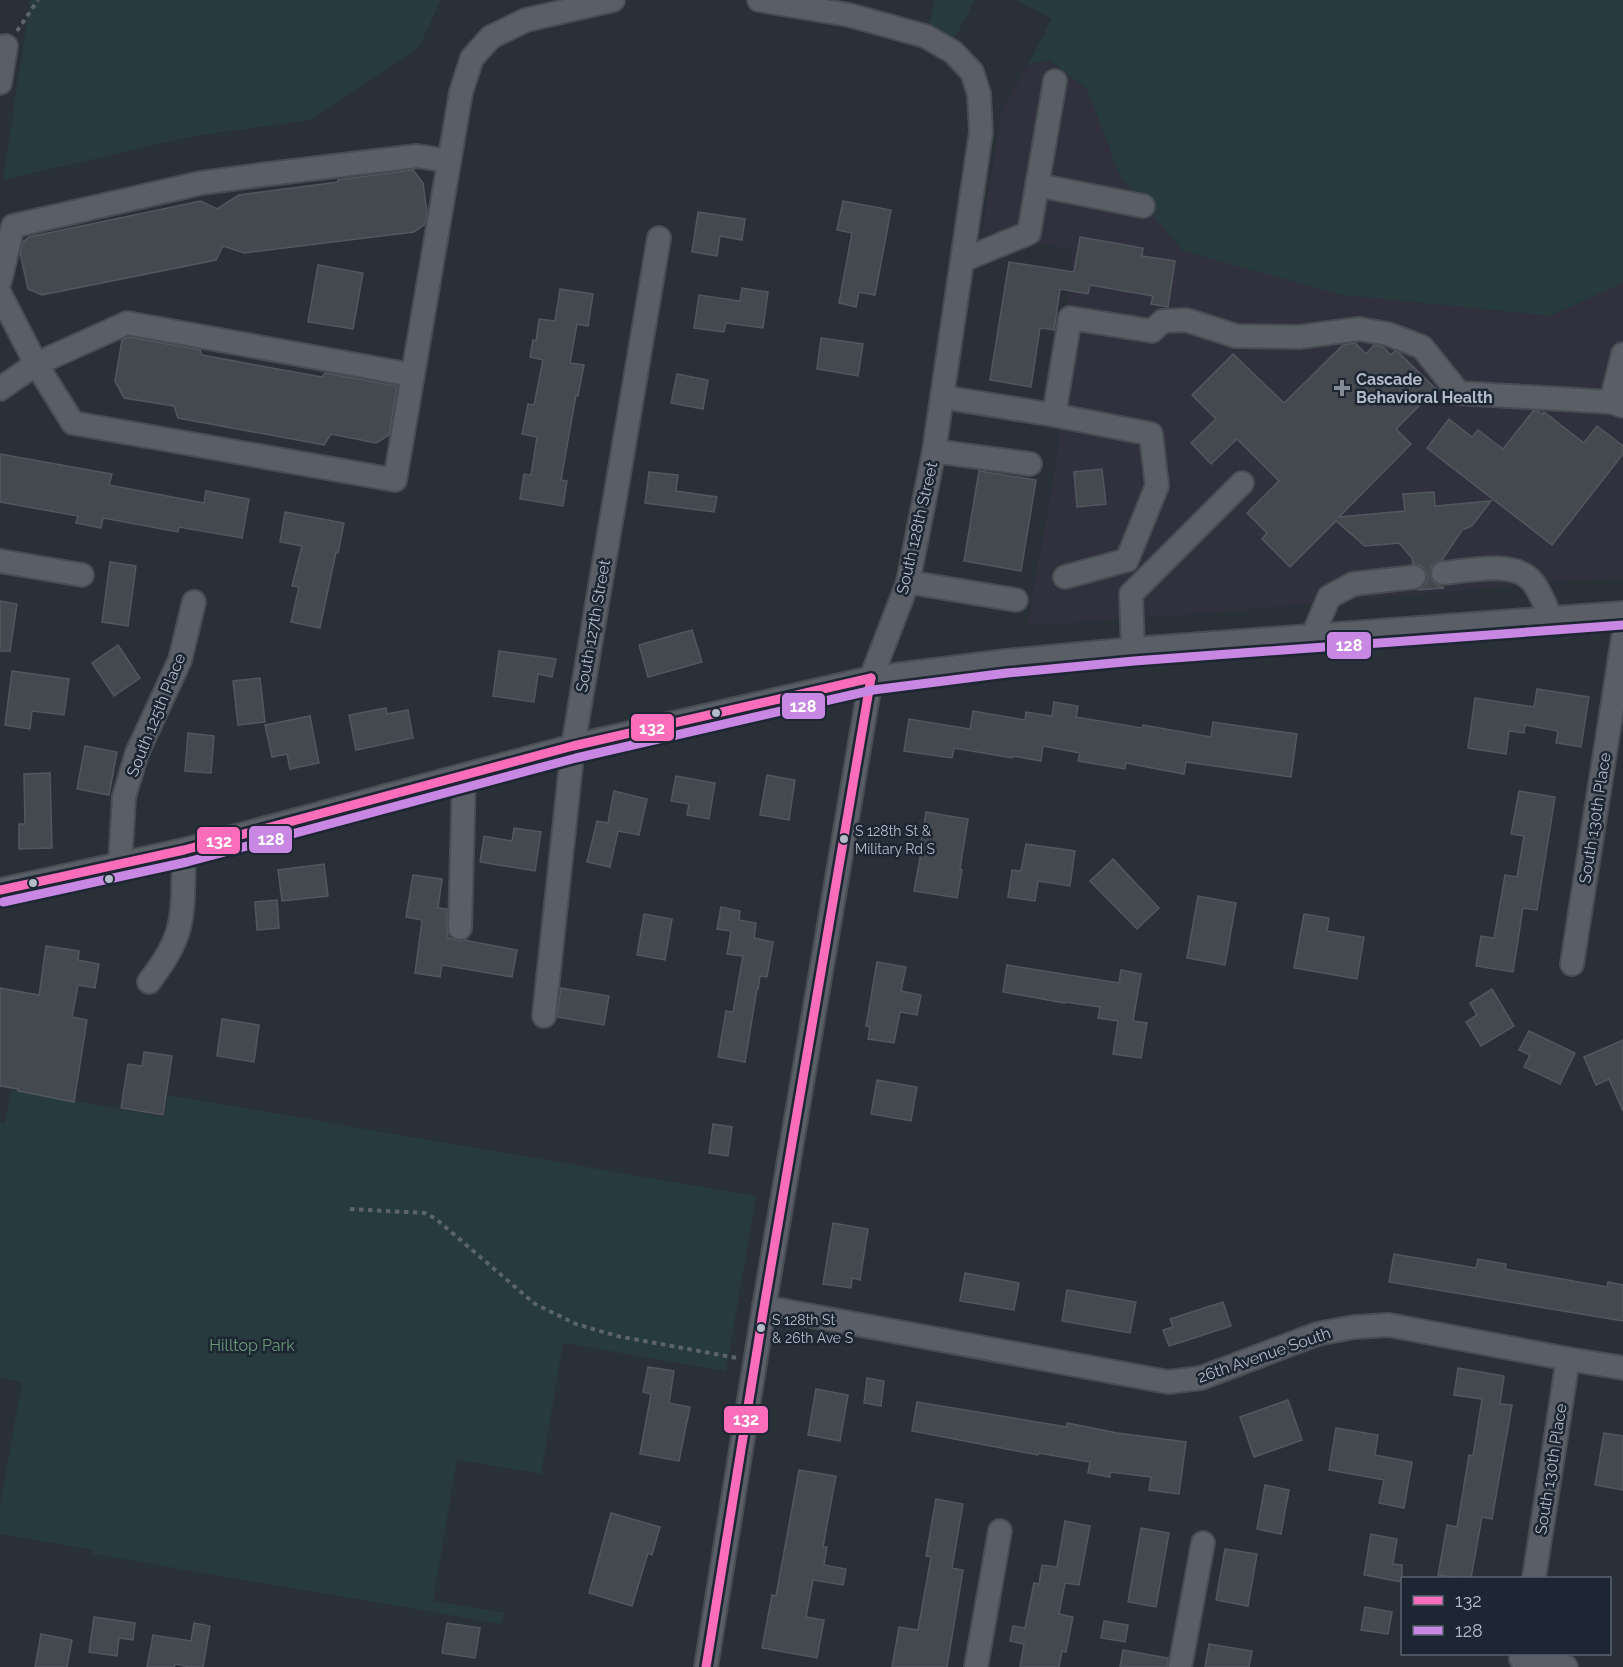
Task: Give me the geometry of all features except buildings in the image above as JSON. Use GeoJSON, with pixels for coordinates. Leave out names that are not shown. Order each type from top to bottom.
{"type":"FeatureCollection","features":[{"type":"Feature","properties":{"kind":"street"},"geometry":{"type":"LineString","coordinates":[[0,294],[36,364],[73,423],[395,480],[461,92],[472,58],[491,37],[526,20],[613,0]]}},
{"type":"Feature","properties":{"kind":"street","name":"South 128th Street"},"geometry":{"type":"LineString","coordinates":[[706,1667],[764,1307],[871,678],[908,582],[934,451],[981,132],[979,94],[972,72],[953,52],[925,36],[849,15],[759,0]]}},
{"type":"Feature","properties":{"kind":"street"},"geometry":{"type":"LineString","coordinates":[[0,83],[3,47]]}},
{"type":"Feature","properties":{"kind":"street"},"geometry":{"type":"LineString","coordinates":[[963,260],[1029,233],[1055,81]]}},
{"type":"Feature","properties":{"kind":"street"},"geometry":{"type":"LineString","coordinates":[[0,281],[13,226],[201,183],[417,156],[449,161]]}},
{"type":"Feature","properties":{"kind":"street"},"geometry":{"type":"LineString","coordinates":[[1037,185],[1143,206]]}},
{"type":"Feature","properties":{"kind":"street","name":"South 127th Street"},"geometry":{"type":"LineString","coordinates":[[544,1016],[573,746],[659,238]]}},
{"type":"Feature","properties":{"kind":"street"},"geometry":{"type":"LineString","coordinates":[[1054,415],[1070,318],[1152,331],[1163,321],[1186,320],[1236,336],[1299,337],[1359,329],[1388,334],[1422,347],[1459,393],[1617,404],[1623,354]]}},
{"type":"Feature","properties":{"kind":"street"},"geometry":{"type":"LineString","coordinates":[[0,389],[36,364],[127,322],[412,375]]}},
{"type":"Feature","properties":{"kind":"street"},"geometry":{"type":"LineString","coordinates":[[942,397],[1151,434],[1157,486],[1127,560],[1133,649]]}},
{"type":"Feature","properties":{"kind":"street"},"geometry":{"type":"LineString","coordinates":[[934,451],[1030,464]]}},
{"type":"Feature","properties":{"kind":"street"},"geometry":{"type":"LineString","coordinates":[[1131,594],[1242,483]]}},
{"type":"Feature","properties":{"kind":"street"},"geometry":{"type":"LineString","coordinates":[[1065,577],[1127,560]]}},
{"type":"Feature","properties":{"kind":"street"},"geometry":{"type":"LineString","coordinates":[[0,561],[82,575]]}},
{"type":"Feature","properties":{"kind":"street"},"geometry":{"type":"LineString","coordinates":[[1443,573],[1503,568],[1520,572],[1532,580],[1551,618]]}},
{"type":"Feature","properties":{"kind":"street"},"geometry":{"type":"LineString","coordinates":[[1313,636],[1329,597],[1353,584],[1414,577]]}},
{"type":"Feature","properties":{"kind":"street"},"geometry":{"type":"LineString","coordinates":[[908,582],[1016,600]]}},
{"type":"Feature","properties":{"kind":"street","name":"South 125th Place"},"geometry":{"type":"LineString","coordinates":[[120,865],[124,797],[138,753],[180,660],[194,602]]}},
{"type":"Feature","properties":{"kind":"street"},"geometry":{"type":"LineString","coordinates":[[0,890],[183,850],[573,746],[871,678],[1006,661],[1133,649],[1623,613]]}},
{"type":"Feature","properties":{"kind":"street","name":"South 130th Place"},"geometry":{"type":"LineString","coordinates":[[1572,963],[1623,638]]}},
{"type":"Feature","properties":{"kind":"street"},"geometry":{"type":"LineString","coordinates":[[460,928],[464,775]]}},
{"type":"Feature","properties":{"kind":"street"},"geometry":{"type":"LineString","coordinates":[[149,982],[166,957],[178,932],[182,910],[183,850]]}},
{"type":"Feature","properties":{"kind":"street","name":"26th Avenue South"},"geometry":{"type":"LineString","coordinates":[[764,1307],[1168,1382],[1201,1378],[1317,1334],[1354,1327],[1389,1325],[1623,1368]]}},
{"type":"Feature","properties":{"kind":"street","name":"South 130th Place"},"geometry":{"type":"LineString","coordinates":[[1534,1577],[1568,1359]]}},
{"type":"Feature","properties":{"kind":"street"},"geometry":{"type":"LineString","coordinates":[[975,1667],[1000,1531]]}},
{"type":"Feature","properties":{"kind":"street"},"geometry":{"type":"LineString","coordinates":[[1180,1667],[1203,1543]]}},
{"type":"Feature","properties":{"kind":"street"},"geometry":{"type":"LineString","coordinates":[[1521,1660],[1566,1667]]}},
{"type":"Feature","properties":{"kind":"path"},"geometry":{"type":"LineString","coordinates":[[3,47],[38,0]]}},
{"type":"Feature","properties":{"kind":"path"},"geometry":{"type":"LineString","coordinates":[[350,1209],[425,1213],[436,1219],[535,1304],[576,1324],[617,1336],[755,1361]]}},
{"type":"Feature","properties":{"kind":"shaded area","name":"Cascade Behavioral Health"},"geometry":{"type":"Polygon","coordinates":[[[1049,60],[1087,89],[1120,176],[1342,295],[1550,316],[1623,283],[1623,579],[1576,580],[1209,613],[1027,626],[1057,459],[1072,250],[982,232],[1002,109],[1028,65],[1049,60]]]}},
{"type":"Feature","properties":{"kind":"green space"},"geometry":{"type":"Polygon","coordinates":[[[30,0],[441,0],[418,49],[310,120],[189,137],[3,180],[30,0]]]}},
{"type":"Feature","properties":{"kind":"green space"},"geometry":{"type":"Polygon","coordinates":[[[934,0],[975,0],[950,47],[928,35],[934,0]]]}},
{"type":"Feature","properties":{"kind":"green space"},"geometry":{"type":"Polygon","coordinates":[[[1015,0],[1623,0],[1623,283],[1550,316],[1342,295],[1183,251],[1120,176],[1087,89],[1049,60],[1028,65],[1052,19],[1015,0]]]}},
{"type":"Feature","properties":{"kind":"green space","name":"Hilltop Park"},"geometry":{"type":"Polygon","coordinates":[[[11,1090],[164,1117],[168,1095],[756,1196],[726,1371],[563,1343],[541,1474],[457,1460],[433,1601],[504,1613],[502,1624],[93,1554],[93,1550],[0,1534],[0,1506],[22,1382],[0,1378],[0,1122],[5,1123],[11,1090]]]}},
{"type":"Feature","properties":{"kind":"transit line","name":"128"},"geometry":{"type":"LineString","coordinates":[[3,902],[187,862],[576,758],[873,690],[1007,673],[1134,661],[1623,625]]}},
{"type":"Feature","properties":{"kind":"transit line","name":"132"},"geometry":{"type":"LineString","coordinates":[[0,890],[184,850],[573,746],[871,678]]}},
{"type":"Feature","properties":{"kind":"transit line","name":"132"},"geometry":{"type":"LineString","coordinates":[[706,1667],[764,1307],[871,678]]}},
{"type":"Feature","properties":{"kind":"place","name":"Cascade Behavioral Health"},"geometry":{"type":"Point","coordinates":[1342,388]}},
{"type":"Feature","properties":{"kind":"place","name":"S 128th St & Military Rd S"},"geometry":{"type":"Point","coordinates":[844,839]}},
{"type":"Feature","properties":{"kind":"place","name":"S 128th St & 26th Ave S"},"geometry":{"type":"Point","coordinates":[761,1328]}}]}
